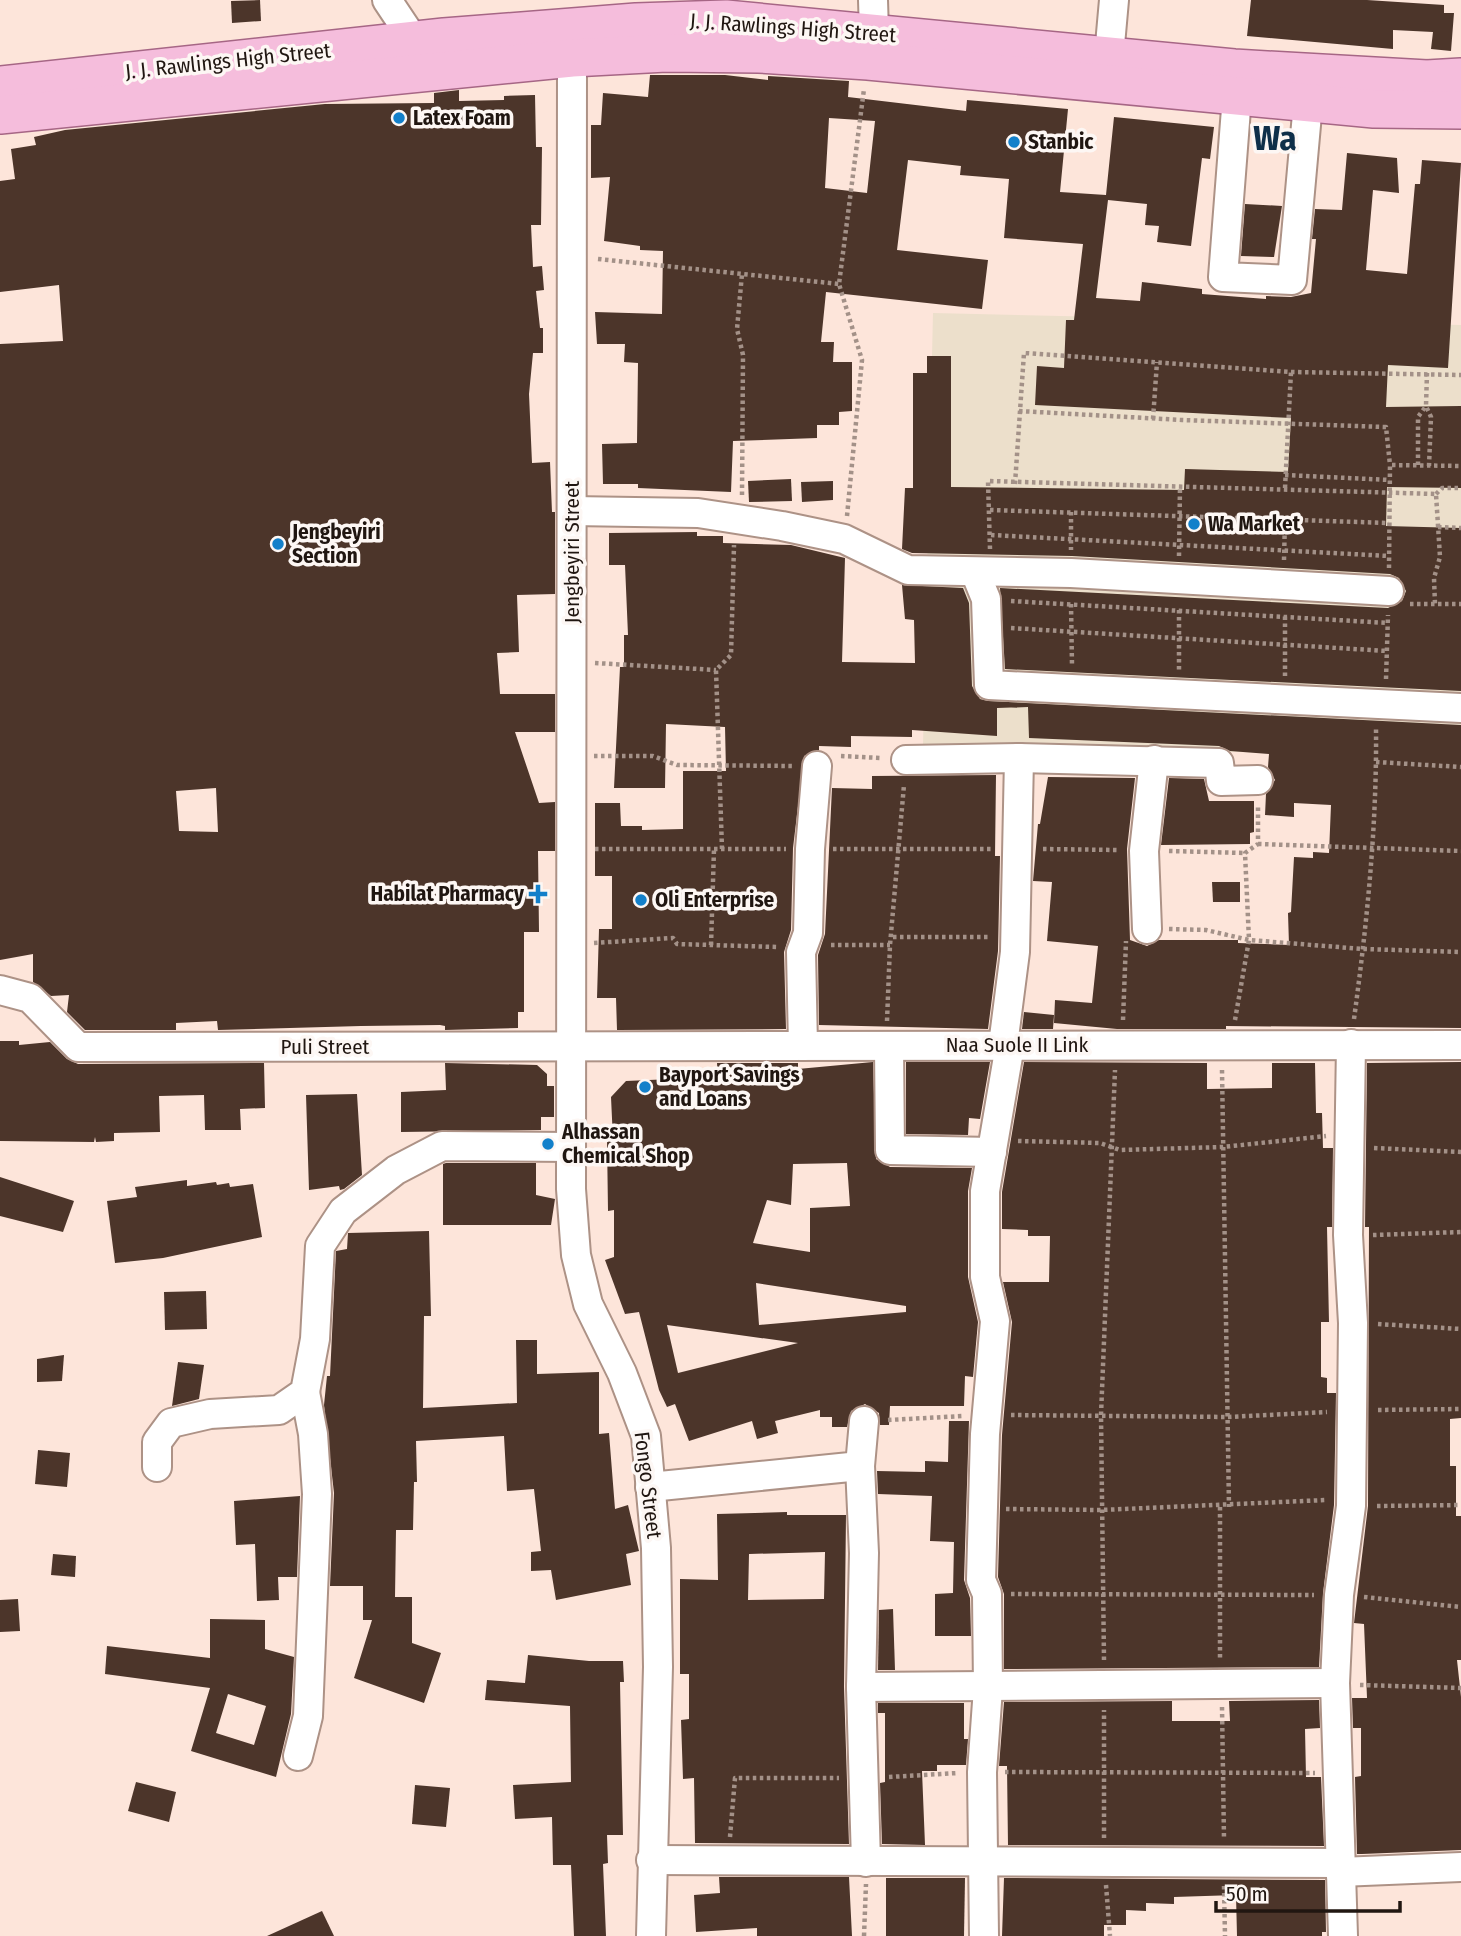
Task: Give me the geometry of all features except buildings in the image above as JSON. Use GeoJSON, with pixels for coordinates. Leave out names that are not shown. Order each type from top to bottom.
{"type":"FeatureCollection","features":[{"type":"Feature","properties":{"kind":"main road","name":"J. J. Rawlings High Street"},"geometry":{"type":"LineString","coordinates":[[0,85],[415,42],[636,22],[726,19],[1312,73],[1427,79],[1461,76]]}},
{"type":"Feature","properties":{"kind":"main road","name":"J. J. Rawlings High Street"},"geometry":{"type":"LineString","coordinates":[[0,115],[572,58],[666,53],[746,53],[871,31],[1237,96],[1374,109],[1461,110]]}},
{"type":"Feature","properties":{"kind":"street"},"geometry":{"type":"LineString","coordinates":[[387,0],[415,42]]}},
{"type":"Feature","properties":{"kind":"street"},"geometry":{"type":"LineString","coordinates":[[1109,56],[1114,0]]}},
{"type":"Feature","properties":{"kind":"street","name":"Jengbeyiri Street"},"geometry":{"type":"LineString","coordinates":[[572,58],[573,1047]]}},
{"type":"Feature","properties":{"kind":"street"},"geometry":{"type":"LineString","coordinates":[[1237,96],[1223,276],[1292,280],[1308,103]]}},
{"type":"Feature","properties":{"kind":"street"},"geometry":{"type":"LineString","coordinates":[[572,511],[698,513],[844,540],[908,570],[982,571],[1394,598]]}},
{"type":"Feature","properties":{"kind":"street"},"geometry":{"type":"LineString","coordinates":[[982,571],[988,627],[989,685],[1461,708]]}},
{"type":"Feature","properties":{"kind":"street"},"geometry":{"type":"LineString","coordinates":[[984,1936],[982,1772],[988,1688],[987,1594],[981,1580],[987,1414],[995,1321],[985,1276],[985,1191],[1007,1045],[1015,937],[1019,758]]}},
{"type":"Feature","properties":{"kind":"street"},"geometry":{"type":"LineString","coordinates":[[906,760],[1019,758],[1219,763],[1221,781],[1258,780]]}},
{"type":"Feature","properties":{"kind":"street"},"geometry":{"type":"LineString","coordinates":[[1147,929],[1144,851],[1154,761]]}},
{"type":"Feature","properties":{"kind":"street"},"geometry":{"type":"LineString","coordinates":[[803,1046],[801,952],[808,933],[810,849],[817,766]]}},
{"type":"Feature","properties":{"kind":"street","name":"Puli Street"},"geometry":{"type":"LineString","coordinates":[[0,990],[30,998],[78,1046],[573,1047]]}},
{"type":"Feature","properties":{"kind":"street"},"geometry":{"type":"LineString","coordinates":[[1343,1936],[1335,1683],[1339,1595],[1351,1502],[1353,1323],[1348,1235],[1351,1044]]}},
{"type":"Feature","properties":{"kind":"street","name":"Naa Suole II Link"},"geometry":{"type":"LineString","coordinates":[[573,1047],[1461,1045]]}},
{"type":"Feature","properties":{"kind":"street"},"geometry":{"type":"LineString","coordinates":[[888,1046],[890,1150],[993,1147]]}},
{"type":"Feature","properties":{"kind":"street","name":"Fongo Street"},"geometry":{"type":"LineString","coordinates":[[573,1047],[571,1147],[576,1255],[588,1304],[622,1373],[646,1436],[656,1548],[658,1667],[651,1936]]}},
{"type":"Feature","properties":{"kind":"street"},"geometry":{"type":"LineString","coordinates":[[298,1756],[308,1716],[317,1506],[313,1434],[305,1392],[315,1339],[320,1246],[343,1211],[396,1170],[442,1146],[571,1147]]}},
{"type":"Feature","properties":{"kind":"street"},"geometry":{"type":"LineString","coordinates":[[157,1467],[157,1442],[171,1423],[210,1414],[279,1410],[305,1392]]}},
{"type":"Feature","properties":{"kind":"street"},"geometry":{"type":"LineString","coordinates":[[864,1421],[860,1466],[864,1553],[861,1687],[866,1862]]}},
{"type":"Feature","properties":{"kind":"street"},"geometry":{"type":"LineString","coordinates":[[650,1487],[860,1466]]}},
{"type":"Feature","properties":{"kind":"street"},"geometry":{"type":"LineString","coordinates":[[861,1687],[1335,1683]]}},
{"type":"Feature","properties":{"kind":"street"},"geometry":{"type":"LineString","coordinates":[[651,1860],[1461,1867]]}},
{"type":"Feature","properties":{"kind":"path"},"geometry":{"type":"LineString","coordinates":[[844,540],[862,360],[839,284],[871,31]]}},
{"type":"Feature","properties":{"kind":"path"},"geometry":{"type":"LineString","coordinates":[[572,256],[839,284]]}},
{"type":"Feature","properties":{"kind":"path"},"geometry":{"type":"LineString","coordinates":[[1015,484],[1024,353],[1291,372],[1461,374]]}},
{"type":"Feature","properties":{"kind":"path"},"geometry":{"type":"LineString","coordinates":[[1153,419],[1157,362]]}},
{"type":"Feature","properties":{"kind":"path"},"geometry":{"type":"LineString","coordinates":[[1285,488],[1291,372]]}},
{"type":"Feature","properties":{"kind":"path"},"geometry":{"type":"LineString","coordinates":[[1427,373],[1426,406],[1431,417],[1429,466]]}},
{"type":"Feature","properties":{"kind":"path"},"geometry":{"type":"LineString","coordinates":[[1418,465],[1418,417],[1426,406]]}},
{"type":"Feature","properties":{"kind":"path"},"geometry":{"type":"LineString","coordinates":[[1020,411],[1153,419],[1386,427],[1390,465]]}},
{"type":"Feature","properties":{"kind":"path"},"geometry":{"type":"LineString","coordinates":[[1285,475],[1390,480]]}},
{"type":"Feature","properties":{"kind":"path"},"geometry":{"type":"LineString","coordinates":[[982,571],[991,535],[988,481],[1015,484],[1285,488],[1436,494],[1442,488],[1461,488]]}},
{"type":"Feature","properties":{"kind":"path"},"geometry":{"type":"LineString","coordinates":[[1435,604],[1434,578],[1440,557],[1436,494]]}},
{"type":"Feature","properties":{"kind":"path"},"geometry":{"type":"LineString","coordinates":[[990,510],[1390,523]]}},
{"type":"Feature","properties":{"kind":"path"},"geometry":{"type":"LineString","coordinates":[[1438,527],[1461,528]]}},
{"type":"Feature","properties":{"kind":"path"},"geometry":{"type":"LineString","coordinates":[[991,535],[1389,556]]}},
{"type":"Feature","properties":{"kind":"path"},"geometry":{"type":"LineString","coordinates":[[1394,598],[1435,604],[1461,604]]}},
{"type":"Feature","properties":{"kind":"path"},"geometry":{"type":"LineString","coordinates":[[986,599],[1388,623]]}},
{"type":"Feature","properties":{"kind":"path"},"geometry":{"type":"LineString","coordinates":[[988,627],[1387,651]]}},
{"type":"Feature","properties":{"kind":"path"},"geometry":{"type":"LineString","coordinates":[[572,661],[716,670]]}},
{"type":"Feature","properties":{"kind":"path"},"geometry":{"type":"LineString","coordinates":[[572,756],[653,756],[677,765],[817,766],[830,755],[906,760],[893,937],[890,945],[888,1046]]}},
{"type":"Feature","properties":{"kind":"path"},"geometry":{"type":"LineString","coordinates":[[1376,762],[1461,767]]}},
{"type":"Feature","properties":{"kind":"path"},"geometry":{"type":"LineString","coordinates":[[721,765],[722,849]]}},
{"type":"Feature","properties":{"kind":"path"},"geometry":{"type":"LineString","coordinates":[[1258,780],[1258,844]]}},
{"type":"Feature","properties":{"kind":"path"},"geometry":{"type":"LineString","coordinates":[[572,849],[1015,849],[1245,853],[1258,844],[1461,851]]}},
{"type":"Feature","properties":{"kind":"path"},"geometry":{"type":"LineString","coordinates":[[710,945],[714,849]]}},
{"type":"Feature","properties":{"kind":"path"},"geometry":{"type":"LineString","coordinates":[[1229,1507],[1223,1147],[1226,1045],[1250,940],[1245,853]]}},
{"type":"Feature","properties":{"kind":"path"},"geometry":{"type":"LineString","coordinates":[[1110,1936],[1104,1863],[1101,1415],[1112,1145],[1125,942],[1147,929],[1206,930],[1250,940],[1461,952]]}},
{"type":"Feature","properties":{"kind":"path"},"geometry":{"type":"LineString","coordinates":[[893,937],[1015,937]]}},
{"type":"Feature","properties":{"kind":"path"},"geometry":{"type":"LineString","coordinates":[[572,943],[628,943],[642,938],[673,938],[677,944],[794,948],[804,945],[890,945]]}},
{"type":"Feature","properties":{"kind":"path"},"geometry":{"type":"LineString","coordinates":[[993,1147],[1112,1145],[1120,1150],[1350,1140],[1461,1152]]}},
{"type":"Feature","properties":{"kind":"path"},"geometry":{"type":"LineString","coordinates":[[1348,1235],[1461,1232]]}},
{"type":"Feature","properties":{"kind":"path"},"geometry":{"type":"LineString","coordinates":[[1353,1323],[1461,1329]]}},
{"type":"Feature","properties":{"kind":"path"},"geometry":{"type":"LineString","coordinates":[[864,1421],[987,1414],[1228,1417],[1351,1410],[1461,1409]]}},
{"type":"Feature","properties":{"kind":"path"},"geometry":{"type":"LineString","coordinates":[[983,1508],[1101,1510],[1351,1502],[1461,1505]]}},
{"type":"Feature","properties":{"kind":"path"},"geometry":{"type":"LineString","coordinates":[[1220,1507],[1221,1686],[1226,1774],[1225,1936]]}},
{"type":"Feature","properties":{"kind":"path"},"geometry":{"type":"LineString","coordinates":[[987,1594],[1339,1595],[1461,1607]]}},
{"type":"Feature","properties":{"kind":"path"},"geometry":{"type":"LineString","coordinates":[[1335,1683],[1461,1688]]}},
{"type":"Feature","properties":{"kind":"path"},"geometry":{"type":"LineString","coordinates":[[864,1936],[866,1862]]}},
{"type":"Feature","properties":{"kind":"shaded area","name":"Wa Market"},"geometry":{"type":"Polygon","coordinates":[[[933,313],[1461,325],[1461,725],[1381,723],[1380,755],[923,745],[933,313]]]}},
{"type":"Feature","properties":{"kind":"place","name":"Latex Foam"},"geometry":{"type":"Point","coordinates":[399,118]}},
{"type":"Feature","properties":{"kind":"place","name":"Stanbic"},"geometry":{"type":"Point","coordinates":[1014,142]}},
{"type":"Feature","properties":{"kind":"place","name":"Wa Market"},"geometry":{"type":"Point","coordinates":[1194,524]}},
{"type":"Feature","properties":{"kind":"place","name":"Jengbeyiri Section"},"geometry":{"type":"Point","coordinates":[278,544]}},
{"type":"Feature","properties":{"kind":"place","name":"Habilat Pharmacy"},"geometry":{"type":"Point","coordinates":[538,894]}},
{"type":"Feature","properties":{"kind":"place","name":"Oli Enterprise"},"geometry":{"type":"Point","coordinates":[641,900]}},
{"type":"Feature","properties":{"kind":"place","name":"Bayport Savings and Loans"},"geometry":{"type":"Point","coordinates":[645,1087]}},
{"type":"Feature","properties":{"kind":"place","name":"Alhassan Chemical Shop"},"geometry":{"type":"Point","coordinates":[548,1144]}},
{"type":"Feature","properties":{"kind":"district","name":"Wa"},"geometry":{"type":"Point","coordinates":[1275,138]}}]}
